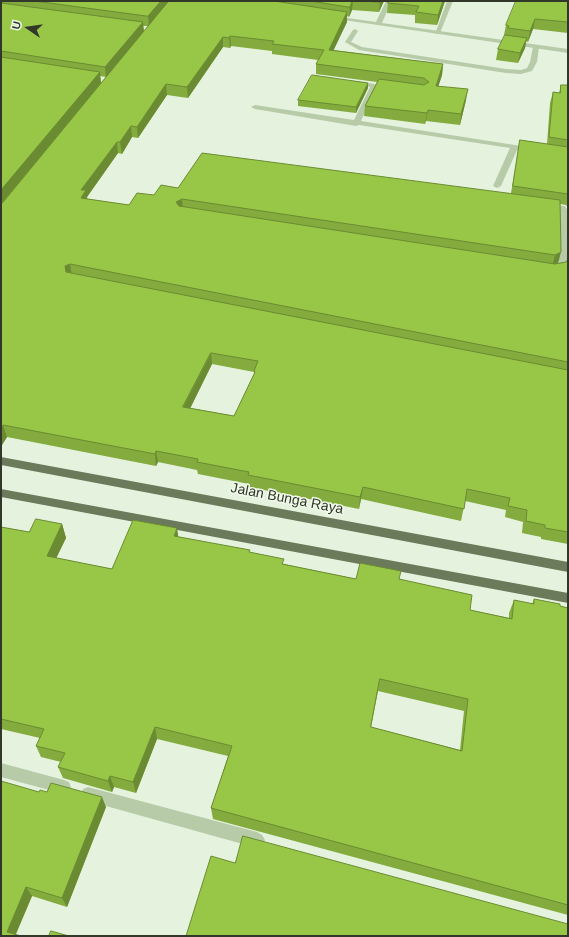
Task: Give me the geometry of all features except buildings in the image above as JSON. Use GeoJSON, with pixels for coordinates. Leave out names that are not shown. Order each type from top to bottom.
{"type":"FeatureCollection","features":[{"type":"Feature","properties":{"kind":"main road","name":"Jalan Bunga Raya"},"geometry":{"type":"LineString","coordinates":[[1,461],[568,567]]}},
{"type":"Feature","properties":{"kind":"main road"},"geometry":{"type":"LineString","coordinates":[[1,493],[568,598]]}},
{"type":"Feature","properties":{"kind":"street"},"geometry":{"type":"LineString","coordinates":[[437,33],[450,1]]}},
{"type":"Feature","properties":{"kind":"street"},"geometry":{"type":"LineString","coordinates":[[378,24],[388,2]]}},
{"type":"Feature","properties":{"kind":"street"},"geometry":{"type":"LineString","coordinates":[[326,16],[568,51]]}},
{"type":"Feature","properties":{"kind":"street"},"geometry":{"type":"LineString","coordinates":[[355,30],[348,42],[361,49],[506,72],[524,73],[530,70],[534,64],[536,47]]}},
{"type":"Feature","properties":{"kind":"street"},"geometry":{"type":"LineString","coordinates":[[345,82],[395,88]]}},
{"type":"Feature","properties":{"kind":"street"},"geometry":{"type":"LineString","coordinates":[[356,124],[374,86]]}},
{"type":"Feature","properties":{"kind":"street"},"geometry":{"type":"LineString","coordinates":[[255,107],[356,124],[545,152]]}},
{"type":"Feature","properties":{"kind":"street"},"geometry":{"type":"LineString","coordinates":[[497,186],[514,147]]}},
{"type":"Feature","properties":{"kind":"street"},"geometry":{"type":"LineString","coordinates":[[541,205],[562,208],[564,211],[566,250],[563,266],[559,270],[544,270]]}},
{"type":"Feature","properties":{"kind":"street"},"geometry":{"type":"LineString","coordinates":[[1,770],[275,845]]}}]}
